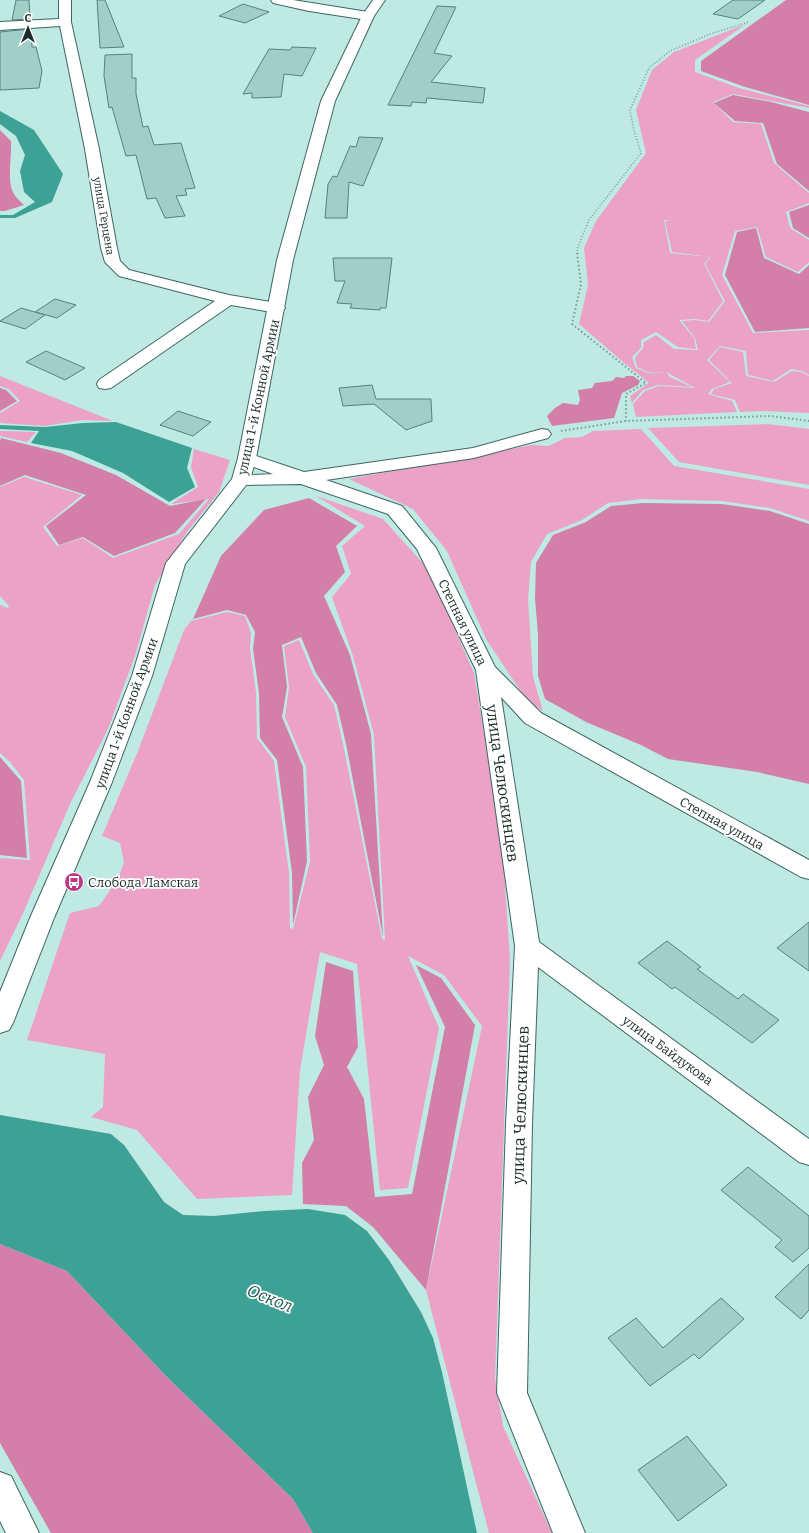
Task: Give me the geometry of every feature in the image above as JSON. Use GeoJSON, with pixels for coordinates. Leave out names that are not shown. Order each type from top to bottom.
{"type":"FeatureCollection","features":[{"type":"Feature","properties":{"kind":"street","name":"улица Герцена"},"geometry":{"type":"LineString","coordinates":[[65,0],[65,22],[92,149],[109,248],[113,262],[124,273],[228,300],[277,308]]}},
{"type":"Feature","properties":{"kind":"street"},"geometry":{"type":"LineString","coordinates":[[278,0],[309,7],[368,16]]}},
{"type":"Feature","properties":{"kind":"street","name":"улица 1-й Конной Армии"},"geometry":{"type":"LineString","coordinates":[[0,1023],[42,918],[101,782],[140,683],[176,563],[241,480],[248,458],[285,260],[328,101],[368,16],[379,0]]}},
{"type":"Feature","properties":{"kind":"street"},"geometry":{"type":"LineString","coordinates":[[0,26],[65,22]]}},
{"type":"Feature","properties":{"kind":"street"},"geometry":{"type":"LineString","coordinates":[[105,384],[228,300]]}},
{"type":"Feature","properties":{"kind":"street"},"geometry":{"type":"LineString","coordinates":[[248,458],[303,478],[474,453],[542,434]]}},
{"type":"Feature","properties":{"kind":"street","name":"Степная улица"},"geometry":{"type":"LineString","coordinates":[[241,480],[303,478],[395,510],[426,548],[486,670],[533,718],[809,872]]}},
{"type":"Feature","properties":{"kind":"street","name":"улица Челюскинцев"},"geometry":{"type":"LineString","coordinates":[[486,670],[527,946],[519,1124],[512,1393],[569,1533]]}},
{"type":"Feature","properties":{"kind":"street","name":"улица Байдукова"},"geometry":{"type":"LineString","coordinates":[[527,946],[809,1154]]}},
{"type":"Feature","properties":{"kind":"street"},"geometry":{"type":"LineString","coordinates":[[0,1487],[23,1533]]}},
{"type":"Feature","properties":{"kind":"path"},"geometry":{"type":"LineString","coordinates":[[626,422],[626,394],[646,383],[572,324],[581,284],[577,249],[589,220],[640,154],[630,110],[648,68],[670,51],[710,34],[749,22]]}},
{"type":"Feature","properties":{"kind":"path"},"geometry":{"type":"LineString","coordinates":[[542,434],[626,422],[771,416],[809,421]]}},
{"type":"Feature","properties":{"kind":"shaded area"},"geometry":{"type":"Polygon","coordinates":[[[786,0],[809,0],[809,105],[745,87],[701,71],[701,61],[786,0]]]}},
{"type":"Feature","properties":{"kind":"shaded area"},"geometry":{"type":"Polygon","coordinates":[[[746,24],[695,60],[695,72],[739,88],[809,106],[809,108],[733,94],[713,102],[733,122],[761,124],[774,163],[809,193],[809,203],[786,212],[790,228],[809,240],[809,262],[798,272],[766,257],[757,227],[735,231],[722,275],[753,333],[809,330],[809,375],[802,371],[791,369],[773,381],[748,375],[746,351],[720,346],[707,360],[730,382],[712,389],[708,394],[732,401],[737,412],[636,417],[633,404],[645,391],[659,386],[695,388],[666,372],[670,377],[692,387],[658,385],[643,390],[632,403],[630,396],[649,383],[579,324],[588,285],[584,248],[596,221],[646,153],[636,110],[652,70],[674,52],[746,24]],[[664,220],[670,253],[710,257],[704,264],[723,301],[708,321],[695,319],[679,320],[694,338],[696,349],[678,347],[656,332],[641,340],[641,348],[632,357],[636,368],[648,373],[665,372],[648,372],[637,367],[635,358],[643,348],[644,342],[656,335],[674,349],[698,350],[695,338],[682,321],[695,320],[709,322],[725,301],[705,264],[711,257],[672,252],[665,221],[671,221],[664,220]]]}},
{"type":"Feature","properties":{"kind":"shaded area"},"geometry":{"type":"Polygon","coordinates":[[[733,95],[771,102],[809,112],[809,191],[777,164],[763,123],[735,121],[714,103],[733,95]]]}},
{"type":"Feature","properties":{"kind":"shaded area"},"geometry":{"type":"Polygon","coordinates":[[[0,130],[11,141],[11,187],[15,196],[24,205],[5,211],[0,211],[0,130]]]}},
{"type":"Feature","properties":{"kind":"shaded area"},"geometry":{"type":"Polygon","coordinates":[[[809,205],[809,238],[793,228],[789,212],[809,205]]]}},
{"type":"Feature","properties":{"kind":"shaded area"},"geometry":{"type":"Polygon","coordinates":[[[756,228],[764,258],[799,274],[809,265],[809,328],[755,332],[725,275],[737,232],[756,228]]]}},
{"type":"Feature","properties":{"kind":"shaded area"},"geometry":{"type":"Polygon","coordinates":[[[720,347],[743,352],[746,376],[774,382],[792,371],[801,372],[809,376],[809,413],[763,411],[740,412],[735,400],[711,394],[714,389],[732,383],[709,360],[720,347]]]}},
{"type":"Feature","properties":{"kind":"shaded area"},"geometry":{"type":"Polygon","coordinates":[[[0,376],[113,421],[82,420],[45,426],[0,423],[0,413],[20,401],[9,389],[0,386],[0,376]]]}},
{"type":"Feature","properties":{"kind":"shaded area"},"geometry":{"type":"Polygon","coordinates":[[[626,376],[633,376],[640,381],[638,385],[622,393],[614,418],[552,426],[547,416],[563,403],[578,405],[580,400],[578,390],[592,388],[595,383],[612,381],[616,377],[624,378],[626,376]]]}},
{"type":"Feature","properties":{"kind":"shaded area"},"geometry":{"type":"Polygon","coordinates":[[[0,388],[6,390],[17,401],[0,411],[0,388]]]}},
{"type":"Feature","properties":{"kind":"shaded area"},"geometry":{"type":"Polygon","coordinates":[[[768,424],[809,429],[809,485],[679,462],[648,428],[768,424]]]}},
{"type":"Feature","properties":{"kind":"shaded area"},"geometry":{"type":"Polygon","coordinates":[[[641,429],[674,466],[809,489],[809,521],[770,508],[722,501],[641,499],[608,503],[582,520],[547,534],[531,562],[528,600],[533,677],[543,711],[527,701],[486,639],[447,551],[413,509],[349,479],[532,445],[549,446],[565,438],[582,437],[593,431],[641,429]]]}},
{"type":"Feature","properties":{"kind":"shaded area"},"geometry":{"type":"Polygon","coordinates":[[[0,431],[36,432],[27,442],[0,436],[0,431]]]}},
{"type":"Feature","properties":{"kind":"shaded area"},"geometry":{"type":"Polygon","coordinates":[[[1,438],[61,453],[116,475],[170,506],[206,499],[175,533],[114,556],[83,537],[59,545],[46,526],[86,495],[25,475],[0,486],[1,438]]]}},
{"type":"Feature","properties":{"kind":"shaded area"},"geometry":{"type":"Polygon","coordinates":[[[194,449],[230,460],[219,492],[187,532],[155,585],[135,656],[108,729],[70,804],[24,911],[0,961],[0,858],[30,860],[24,780],[10,762],[0,753],[0,605],[8,608],[9,606],[0,596],[0,487],[24,477],[82,495],[43,527],[57,546],[83,538],[113,558],[179,534],[209,499],[171,504],[198,487],[191,467],[194,449]]]}},
{"type":"Feature","properties":{"kind":"shaded area"},"geometry":{"type":"Polygon","coordinates":[[[316,496],[383,519],[429,570],[474,673],[502,841],[510,959],[495,1379],[503,1426],[552,1533],[489,1533],[426,1290],[482,1026],[444,975],[408,956],[439,1028],[408,1188],[380,1190],[357,964],[320,952],[300,1070],[292,1195],[197,1199],[137,1130],[91,1117],[103,1107],[105,1054],[27,1040],[70,913],[99,906],[118,879],[124,862],[120,843],[102,836],[138,751],[184,630],[191,621],[227,612],[245,616],[251,633],[250,648],[256,692],[257,738],[274,761],[289,873],[290,928],[293,929],[310,862],[306,767],[285,717],[289,687],[284,646],[299,640],[313,674],[334,705],[382,939],[385,940],[374,735],[353,656],[332,597],[351,574],[342,546],[365,526],[316,496]]]}},
{"type":"Feature","properties":{"kind":"shaded area"},"geometry":{"type":"Polygon","coordinates":[[[309,498],[357,526],[336,546],[345,572],[324,596],[350,655],[371,734],[383,937],[346,744],[337,705],[316,673],[301,637],[282,645],[287,687],[282,717],[303,767],[307,861],[293,925],[292,873],[277,760],[260,738],[259,693],[253,649],[255,632],[246,615],[227,610],[193,619],[221,556],[264,510],[309,498]]]}},
{"type":"Feature","properties":{"kind":"shaded area"},"geometry":{"type":"Polygon","coordinates":[[[643,503],[722,504],[770,511],[809,524],[809,784],[757,772],[668,759],[641,745],[586,722],[545,699],[538,676],[538,635],[535,598],[536,563],[553,535],[586,522],[611,506],[643,503]]]}},
{"type":"Feature","properties":{"kind":"shaded area"},"geometry":{"type":"Polygon","coordinates":[[[0,757],[21,781],[27,858],[0,855],[0,757]]]}},
{"type":"Feature","properties":{"kind":"shaded area"},"geometry":{"type":"Polygon","coordinates":[[[326,962],[353,971],[358,1047],[347,1067],[364,1099],[375,1197],[412,1194],[445,1027],[416,965],[441,978],[475,1025],[426,1290],[373,1227],[346,1206],[303,1204],[302,1163],[314,1140],[308,1097],[324,1065],[315,1036],[326,962]]]}},
{"type":"Feature","properties":{"kind":"shaded area"},"geometry":{"type":"Polygon","coordinates":[[[0,1244],[67,1271],[168,1378],[293,1499],[313,1533],[51,1533],[0,1443],[0,1244]]]}},
{"type":"Feature","properties":{"kind":"water"},"geometry":{"type":"Polygon","coordinates":[[[0,111],[34,130],[63,174],[52,202],[15,218],[0,218],[0,215],[13,215],[35,202],[24,192],[20,171],[25,155],[16,136],[0,124],[0,111]]]}},
{"type":"Feature","properties":{"kind":"water"},"geometry":{"type":"Polygon","coordinates":[[[116,422],[192,448],[187,468],[195,487],[169,502],[123,473],[72,451],[31,443],[39,431],[0,429],[0,425],[45,427],[83,423],[116,422]]]}},
{"type":"Feature","properties":{"kind":"water","name":"Оскол"},"geometry":{"type":"Polygon","coordinates":[[[0,1115],[111,1134],[124,1145],[164,1202],[183,1215],[214,1216],[264,1211],[308,1209],[345,1215],[367,1231],[389,1260],[421,1312],[433,1338],[442,1372],[477,1533],[313,1533],[293,1499],[168,1378],[67,1271],[0,1244],[0,1115]]]}},
{"type":"Feature","properties":{"kind":"building"},"geometry":{"type":"Polygon","coordinates":[[[16,0],[29,0],[30,19],[12,20],[16,0]]]}},
{"type":"Feature","properties":{"kind":"building"},"geometry":{"type":"Polygon","coordinates":[[[97,0],[105,0],[124,47],[100,48],[97,0]]]}},
{"type":"Feature","properties":{"kind":"building"},"geometry":{"type":"Polygon","coordinates":[[[733,0],[765,0],[738,19],[713,14],[733,0]]]}},
{"type":"Feature","properties":{"kind":"building"},"geometry":{"type":"Polygon","coordinates":[[[243,4],[269,12],[245,23],[219,16],[243,4]]]}},
{"type":"Feature","properties":{"kind":"building"},"geometry":{"type":"Polygon","coordinates":[[[437,6],[456,7],[434,53],[452,56],[431,82],[485,88],[483,103],[427,98],[426,103],[412,102],[411,106],[388,105],[437,6]]]}},
{"type":"Feature","properties":{"kind":"building"},"geometry":{"type":"Polygon","coordinates":[[[31,29],[32,47],[36,47],[42,71],[39,88],[0,90],[0,32],[31,29]]]}},
{"type":"Feature","properties":{"kind":"building"},"geometry":{"type":"Polygon","coordinates":[[[292,47],[316,48],[302,76],[284,74],[281,97],[252,98],[252,93],[243,94],[269,49],[290,50],[292,47]]]}},
{"type":"Feature","properties":{"kind":"building"},"geometry":{"type":"Polygon","coordinates":[[[132,54],[132,78],[136,78],[136,94],[143,127],[148,126],[154,145],[181,143],[195,188],[185,189],[187,195],[176,196],[185,216],[165,218],[156,198],[147,199],[136,155],[126,156],[112,107],[109,108],[104,76],[105,55],[132,54]]]}},
{"type":"Feature","properties":{"kind":"building"},"geometry":{"type":"Polygon","coordinates":[[[359,137],[383,138],[363,186],[349,182],[347,218],[325,218],[328,184],[333,176],[337,177],[350,146],[356,147],[359,137]]]}},
{"type":"Feature","properties":{"kind":"building"},"geometry":{"type":"Polygon","coordinates":[[[333,258],[392,258],[386,308],[380,308],[380,310],[350,308],[352,304],[337,303],[345,281],[335,281],[333,258]]]}},
{"type":"Feature","properties":{"kind":"building"},"geometry":{"type":"Polygon","coordinates":[[[55,299],[76,305],[57,318],[35,312],[55,299]]]}},
{"type":"Feature","properties":{"kind":"building"},"geometry":{"type":"Polygon","coordinates":[[[21,308],[45,315],[25,329],[0,321],[21,308]]]}},
{"type":"Feature","properties":{"kind":"building"},"geometry":{"type":"Polygon","coordinates":[[[46,351],[85,368],[65,380],[26,362],[46,351]]]}},
{"type":"Feature","properties":{"kind":"building"},"geometry":{"type":"Polygon","coordinates":[[[372,385],[376,399],[431,399],[432,421],[406,430],[374,404],[343,406],[339,388],[372,385]]]}},
{"type":"Feature","properties":{"kind":"building"},"geometry":{"type":"Polygon","coordinates":[[[178,411],[211,422],[193,436],[160,425],[178,411]]]}},
{"type":"Feature","properties":{"kind":"building"},"geometry":{"type":"Polygon","coordinates":[[[809,922],[809,971],[777,948],[809,922]]]}},
{"type":"Feature","properties":{"kind":"building"},"geometry":{"type":"Polygon","coordinates":[[[667,941],[701,967],[697,969],[738,999],[743,994],[779,1020],[752,1043],[675,987],[672,989],[638,963],[667,941]]]}},
{"type":"Feature","properties":{"kind":"building"},"geometry":{"type":"Polygon","coordinates":[[[748,1167],[809,1216],[809,1248],[793,1262],[775,1247],[782,1240],[721,1190],[748,1167]]]}},
{"type":"Feature","properties":{"kind":"building"},"geometry":{"type":"Polygon","coordinates":[[[809,1264],[809,1310],[801,1319],[775,1297],[809,1264]]]}},
{"type":"Feature","properties":{"kind":"building"},"geometry":{"type":"Polygon","coordinates":[[[721,1298],[744,1319],[699,1359],[694,1354],[650,1386],[608,1338],[636,1318],[663,1348],[721,1298]]]}},
{"type":"Feature","properties":{"kind":"building"},"geometry":{"type":"Polygon","coordinates":[[[687,1436],[727,1485],[678,1521],[638,1470],[687,1436]]]}},
{"type":"Feature","properties":{"kind":"place","name":"Слобода Ламская"},"geometry":{"type":"Point","coordinates":[74,882]}}]}
